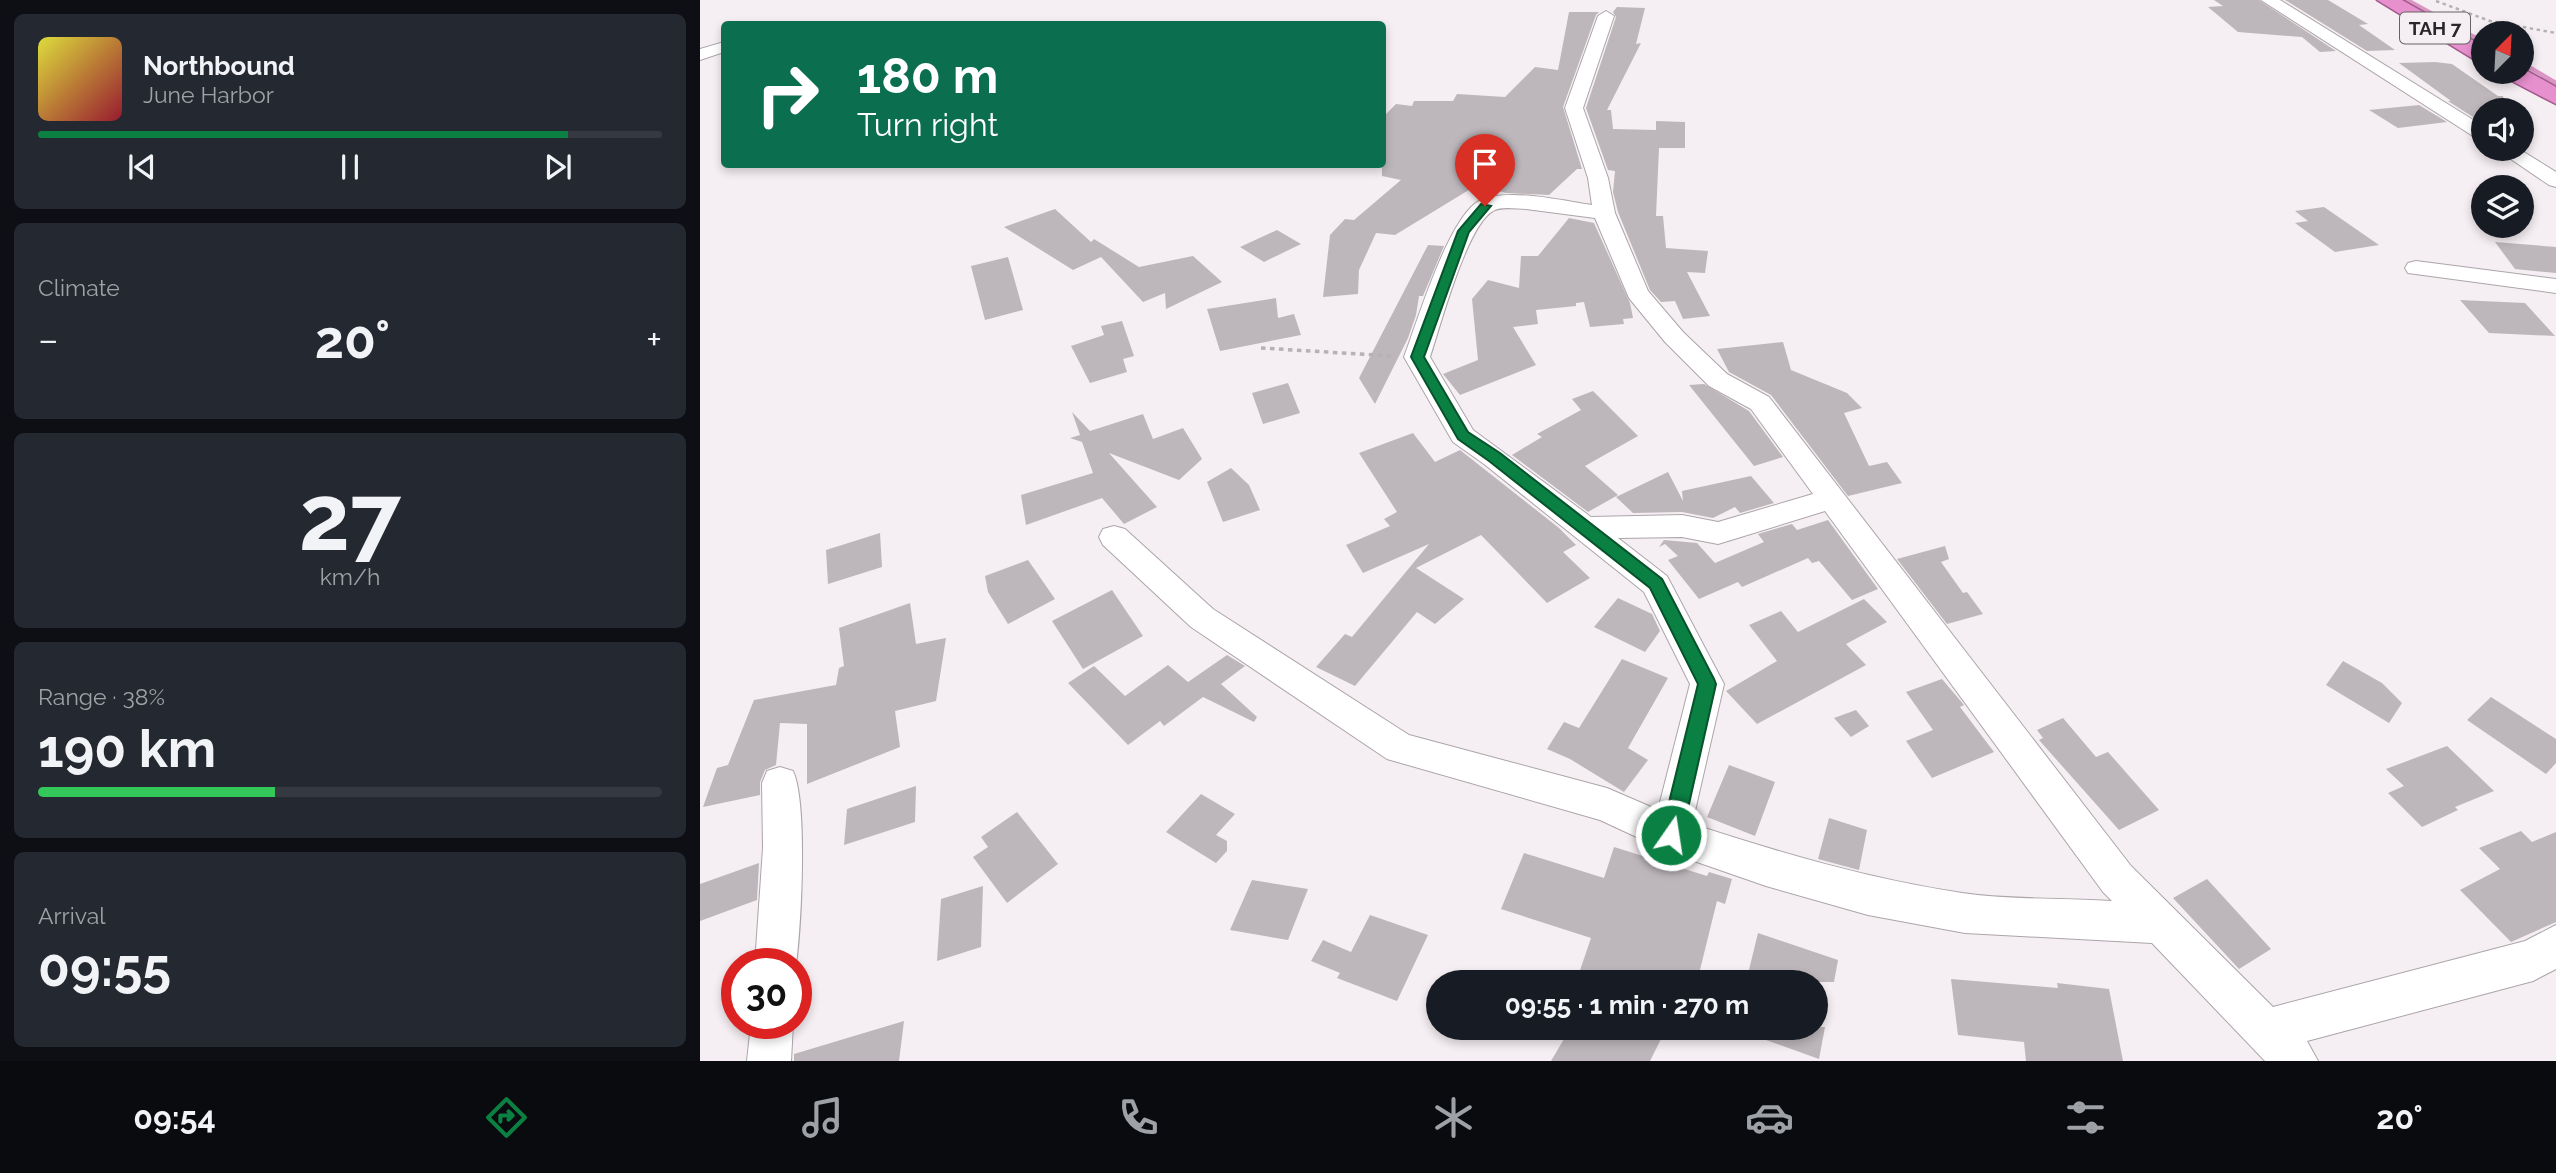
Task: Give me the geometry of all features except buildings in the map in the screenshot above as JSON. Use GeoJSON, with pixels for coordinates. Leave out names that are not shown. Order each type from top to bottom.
{"type":"FeatureCollection","features":[{"type":"Feature","properties":{"kind":"highway","name":"TAH 7"},"geometry":{"type":"LineString","coordinates":[[2387,0],[2471,48]]}},
{"type":"Feature","properties":{"kind":"highway"},"geometry":{"type":"LineString","coordinates":[[2533,84],[2556,97]]}},
{"type":"Feature","properties":{"kind":"street"},"geometry":{"type":"LineString","coordinates":[[2269,0],[2471,126]]}},
{"type":"Feature","properties":{"kind":"street"},"geometry":{"type":"LineString","coordinates":[[1606,16],[1574,108],[1598,178],[1604,213],[1637,293],[1674,337],[1718,380],[1760,403],[2117,879],[2296,1061]]}},
{"type":"Feature","properties":{"kind":"street"},"geometry":{"type":"LineString","coordinates":[[700,55],[721,48]]}},
{"type":"Feature","properties":{"kind":"street"},"geometry":{"type":"LineString","coordinates":[[2525,161],[2556,181]]}},
{"type":"Feature","properties":{"kind":"street"},"geometry":{"type":"LineString","coordinates":[[1604,213],[1506,202],[1485,206],[1463,231],[1418,357],[1463,436],[1494,457],[1656,584],[1707,684],[1671,835]]}},
{"type":"Feature","properties":{"kind":"street"},"geometry":{"type":"LineString","coordinates":[[2416,268],[2556,286]]}},
{"type":"Feature","properties":{"kind":"street"},"geometry":{"type":"LineString","coordinates":[[1583,528],[1682,526],[1718,533],[1831,499]]}},
{"type":"Feature","properties":{"kind":"street"},"geometry":{"type":"LineString","coordinates":[[1114,537],[1202,618],[1400,748],[1606,805],[1671,835],[1766,867],[1868,896],[1965,913],[2163,924]]}},
{"type":"Feature","properties":{"kind":"street"},"geometry":{"type":"LineString","coordinates":[[777,948],[782,848],[780,783]]}},
{"type":"Feature","properties":{"kind":"street"},"geometry":{"type":"LineString","coordinates":[[2265,1031],[2533,960],[2556,946]]}},
{"type":"Feature","properties":{"kind":"street"},"geometry":{"type":"LineString","coordinates":[[769,1061],[771,1039]]}},
{"type":"Feature","properties":{"kind":"path"},"geometry":{"type":"LineString","coordinates":[[2434,0],[2490,21],[2556,33]]}},
{"type":"Feature","properties":{"kind":"path"},"geometry":{"type":"LineString","coordinates":[[1261,348],[1418,357]]}},
{"type":"Feature","properties":{"kind":"waterway"},"geometry":{"type":"LineString","coordinates":[[2407,0],[2471,35]]}},
{"type":"Feature","properties":{"kind":"waterway"},"geometry":{"type":"LineString","coordinates":[[2534,70],[2556,83]]}},
{"type":"Feature","properties":{"kind":"route"},"geometry":{"type":"LineString","coordinates":[[1485,206],[1463,231],[1418,357],[1463,436],[1494,457],[1656,584],[1707,684],[1671,835]]}}]}
